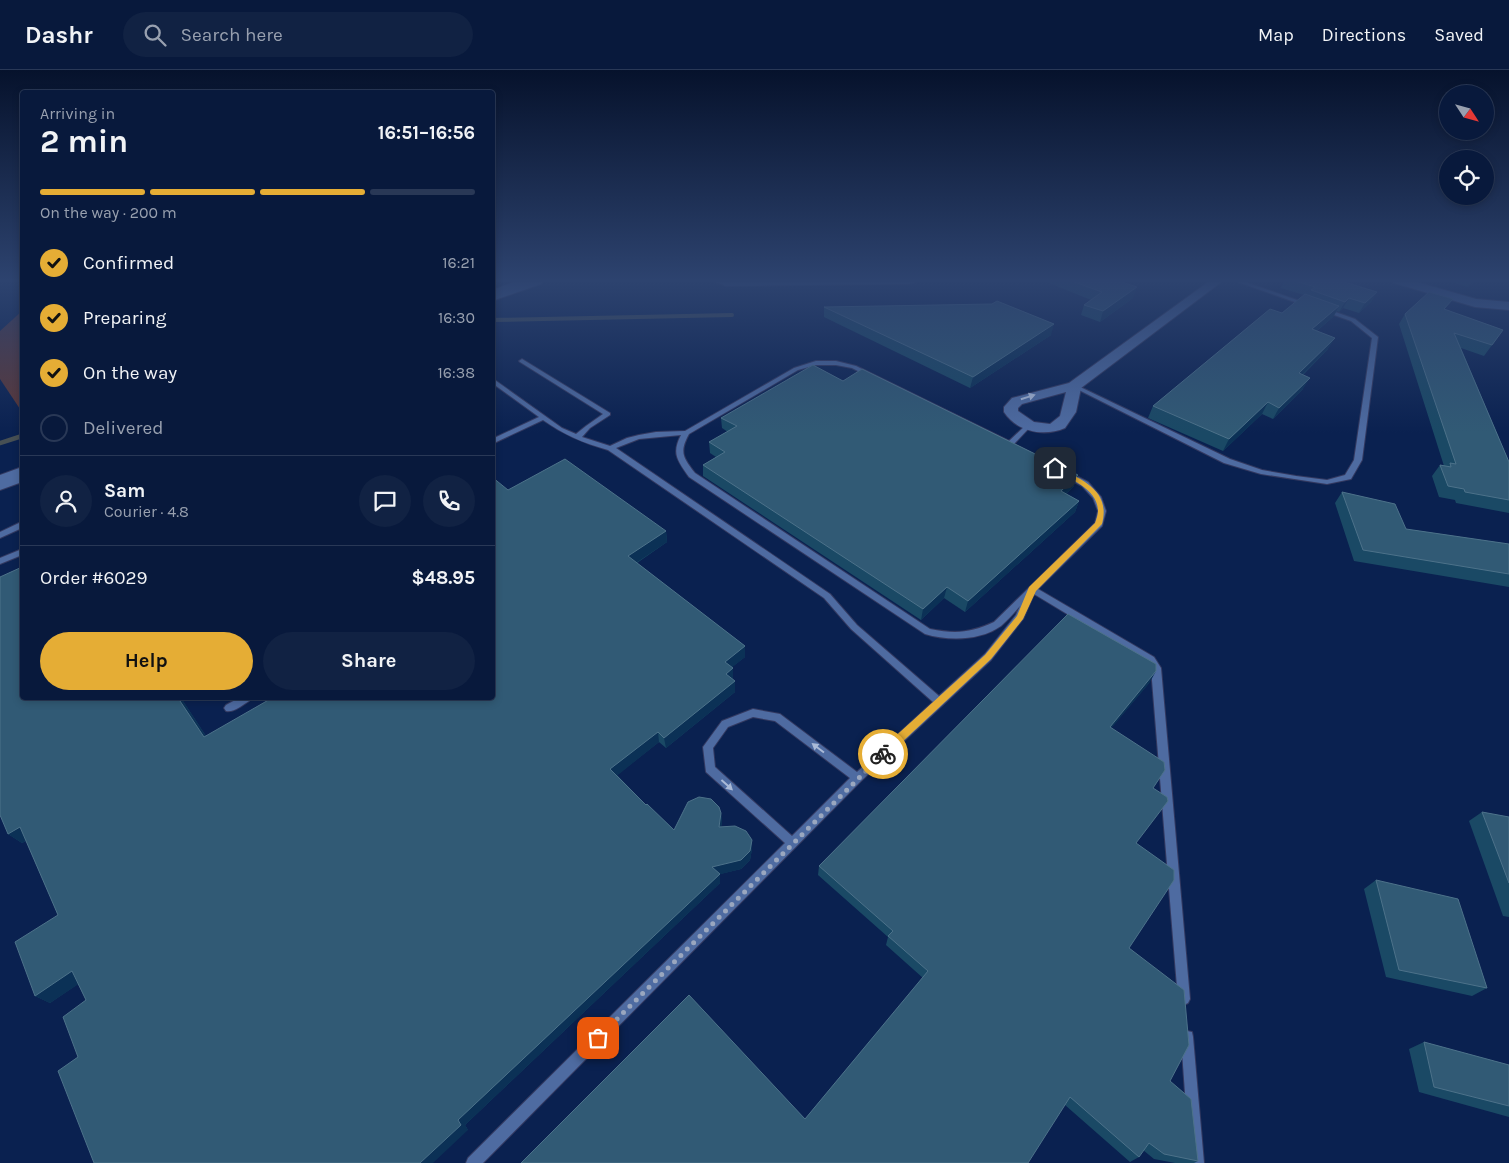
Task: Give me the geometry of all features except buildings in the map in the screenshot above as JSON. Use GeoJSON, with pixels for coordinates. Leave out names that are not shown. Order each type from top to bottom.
{"type":"FeatureCollection","features":[{"type":"Feature","properties":{"kind":"main road"},"geometry":{"type":"LineString","coordinates":[[0,483],[20,475]]}},
{"type":"Feature","properties":{"kind":"street"},"geometry":{"type":"LineString","coordinates":[[1074,386],[1064,422],[1052,428],[1029,425],[1013,416],[1011,412],[1013,404],[1033,395],[1074,386],[1149,331]]}},
{"type":"Feature","properties":{"kind":"lane"},"geometry":{"type":"LineString","coordinates":[[1074,386],[1170,434],[1244,467],[1261,472],[1328,482],[1348,477],[1358,460],[1375,337],[1368,331]]}},
{"type":"Feature","properties":{"kind":"lane"},"geometry":{"type":"LineString","coordinates":[[522,360],[608,414],[577,437]]}},
{"type":"Feature","properties":{"kind":"lane"},"geometry":{"type":"LineString","coordinates":[[816,363],[836,363],[854,367],[1010,444],[1085,484],[1097,497],[1102,511],[1099,524],[997,624],[979,632],[955,638],[928,632],[692,475],[680,459],[678,446],[686,433],[796,369],[816,363]]}},
{"type":"Feature","properties":{"kind":"lane"},"geometry":{"type":"LineString","coordinates":[[495,382],[560,429],[577,437],[611,448],[827,596],[854,627],[939,702]]}},
{"type":"Feature","properties":{"kind":"lane"},"geometry":{"type":"LineString","coordinates":[[495,441],[544,417]]}},
{"type":"Feature","properties":{"kind":"lane"},"geometry":{"type":"LineString","coordinates":[[1010,444],[1029,425]]}},
{"type":"Feature","properties":{"kind":"lane"},"geometry":{"type":"LineString","coordinates":[[611,448],[626,440],[647,434],[686,433]]}},
{"type":"Feature","properties":{"kind":"lane"},"geometry":{"type":"LineString","coordinates":[[0,535],[20,526]]}},
{"type":"Feature","properties":{"kind":"lane"},"geometry":{"type":"LineString","coordinates":[[0,562],[20,553]]}},
{"type":"Feature","properties":{"kind":"lane"},"geometry":{"type":"LineString","coordinates":[[473,1163],[857,778],[988,657],[1020,617],[1032,589]]}},
{"type":"Feature","properties":{"kind":"lane"},"geometry":{"type":"LineString","coordinates":[[1032,589],[1152,660],[1156,668],[1197,1163]]}},
{"type":"Feature","properties":{"kind":"lane"},"geometry":{"type":"LineString","coordinates":[[229,708],[243,700]]}},
{"type":"Feature","properties":{"kind":"lane"},"geometry":{"type":"LineString","coordinates":[[792,843],[710,769],[708,746],[725,724],[753,713],[777,717],[857,778]]}},
{"type":"Feature","properties":{"kind":"shaded area"},"geometry":{"type":"Polygon","coordinates":[[[0,331],[20,331],[20,409],[0,379],[0,331]]]}},
{"type":"Feature","properties":{"kind":"waterway"},"geometry":{"type":"LineString","coordinates":[[0,443],[20,437]]}},
{"type":"Feature","properties":{"kind":"way so far"},"geometry":{"type":"LineString","coordinates":[[598,1038],[883,754]]}},
{"type":"Feature","properties":{"kind":"route"},"geometry":{"type":"LineString","coordinates":[[883,754],[988,657],[1020,617],[1032,589],[1099,524],[1102,511],[1097,497],[1085,484],[1055,468]]}}]}
